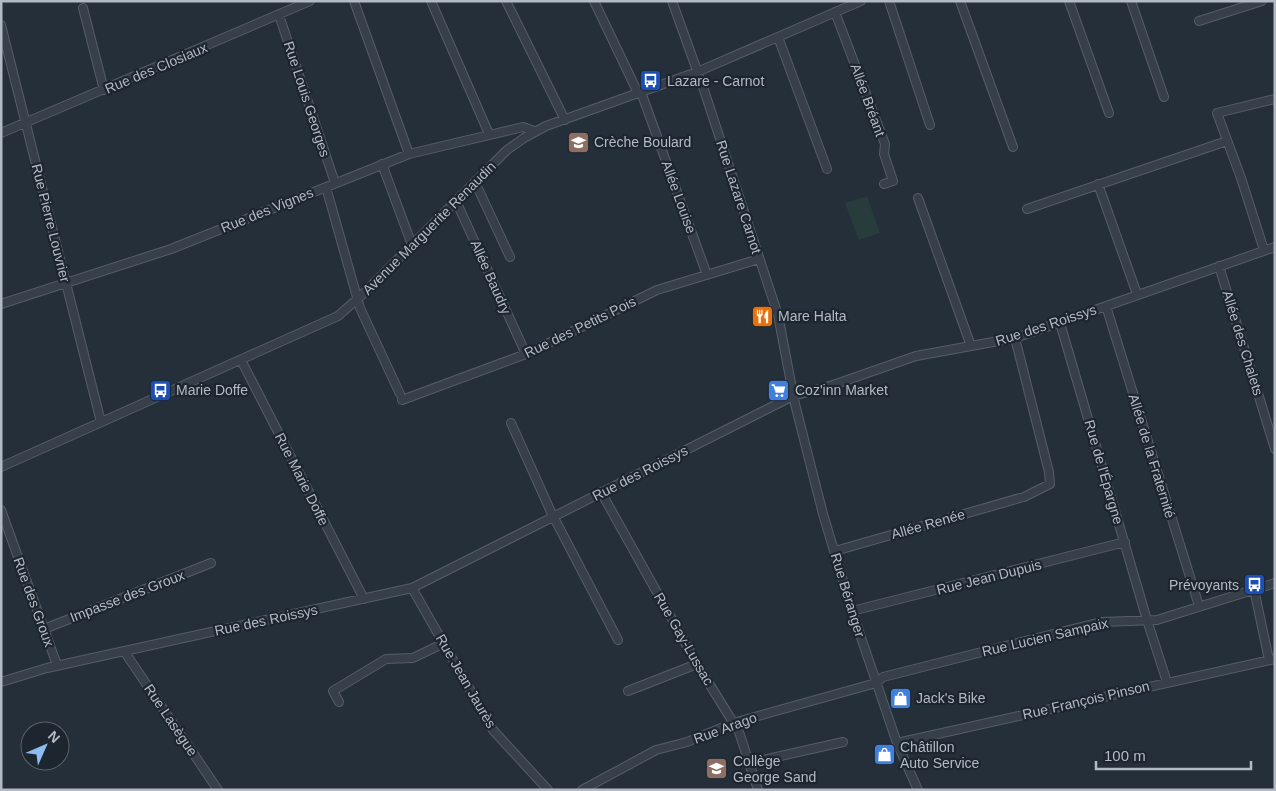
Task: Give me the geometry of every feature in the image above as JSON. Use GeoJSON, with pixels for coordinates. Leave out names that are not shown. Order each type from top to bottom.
{"type":"FeatureCollection","features":[{"type":"Feature","properties":{"kind":"street","name":"Rue des Closiaux"},"geometry":{"type":"LineString","coordinates":[[1,134],[310,1]]}},
{"type":"Feature","properties":{"kind":"street"},"geometry":{"type":"LineString","coordinates":[[354,1],[409,154]]}},
{"type":"Feature","properties":{"kind":"street"},"geometry":{"type":"LineString","coordinates":[[431,1],[489,134]]}},
{"type":"Feature","properties":{"kind":"street"},"geometry":{"type":"LineString","coordinates":[[506,1],[565,120]]}},
{"type":"Feature","properties":{"kind":"street","name":"Allée Louise"},"geometry":{"type":"LineString","coordinates":[[594,1],[640,92],[708,275]]}},
{"type":"Feature","properties":{"kind":"street","name":"Rue Lazare Carnot"},"geometry":{"type":"LineString","coordinates":[[672,1],[778,315],[792,396]]}},
{"type":"Feature","properties":{"kind":"street","name":"Avenue Marguerite Renaudin"},"geometry":{"type":"LineString","coordinates":[[1,467],[338,316],[507,150],[534,132],[697,72],[862,1]]}},
{"type":"Feature","properties":{"kind":"street"},"geometry":{"type":"LineString","coordinates":[[889,1],[930,125]]}},
{"type":"Feature","properties":{"kind":"street"},"geometry":{"type":"LineString","coordinates":[[960,1],[1013,147]]}},
{"type":"Feature","properties":{"kind":"street"},"geometry":{"type":"LineString","coordinates":[[1069,1],[1109,113]]}},
{"type":"Feature","properties":{"kind":"street"},"geometry":{"type":"LineString","coordinates":[[1132,1],[1164,97]]}},
{"type":"Feature","properties":{"kind":"street"},"geometry":{"type":"LineString","coordinates":[[1199,21],[1262,1]]}},
{"type":"Feature","properties":{"kind":"street"},"geometry":{"type":"LineString","coordinates":[[83,8],[104,90]]}},
{"type":"Feature","properties":{"kind":"street","name":"Allée Bréant"},"geometry":{"type":"LineString","coordinates":[[835,12],[885,144],[884,154],[893,181],[884,184]]}},
{"type":"Feature","properties":{"kind":"street","name":"Rue Louis Georges"},"geometry":{"type":"LineString","coordinates":[[279,15],[335,183]]}},
{"type":"Feature","properties":{"kind":"street","name":"Rue Pierre Louvrier"},"geometry":{"type":"LineString","coordinates":[[1,25],[5,58],[26,123],[102,422]]}},
{"type":"Feature","properties":{"kind":"street"},"geometry":{"type":"LineString","coordinates":[[778,37],[827,169]]}},
{"type":"Feature","properties":{"kind":"street"},"geometry":{"type":"LineString","coordinates":[[1264,250],[1217,113],[1275,99]]}},
{"type":"Feature","properties":{"kind":"street","name":"Rue des Vignes"},"geometry":{"type":"LineString","coordinates":[[1,304],[171,249],[409,154],[523,127],[534,132]]}},
{"type":"Feature","properties":{"kind":"street"},"geometry":{"type":"LineString","coordinates":[[1027,209],[1227,141]]}},
{"type":"Feature","properties":{"kind":"street"},"geometry":{"type":"LineString","coordinates":[[382,164],[412,245]]}},
{"type":"Feature","properties":{"kind":"street"},"geometry":{"type":"LineString","coordinates":[[476,182],[510,257]]}},
{"type":"Feature","properties":{"kind":"street"},"geometry":{"type":"LineString","coordinates":[[1098,184],[1137,294]]}},
{"type":"Feature","properties":{"kind":"street"},"geometry":{"type":"LineString","coordinates":[[326,187],[358,298]]}},
{"type":"Feature","properties":{"kind":"street"},"geometry":{"type":"LineString","coordinates":[[918,198],[971,346]]}},
{"type":"Feature","properties":{"kind":"street","name":"Allée Baudry"},"geometry":{"type":"LineString","coordinates":[[456,201],[526,354]]}},
{"type":"Feature","properties":{"kind":"street","name":"Rue des Roissys"},"geometry":{"type":"LineString","coordinates":[[1,682],[57,665],[412,588],[792,396],[811,392],[916,356],[1015,338],[1275,247]]}},
{"type":"Feature","properties":{"kind":"street","name":"Rue des Petits Pois"},"geometry":{"type":"LineString","coordinates":[[358,298],[360,308],[401,397],[526,354],[657,290],[760,259]]}},
{"type":"Feature","properties":{"kind":"street","name":"Allée des Chalets"},"geometry":{"type":"LineString","coordinates":[[1219,266],[1275,449]]}},
{"type":"Feature","properties":{"kind":"street","name":"Allée de la Fraternité"},"geometry":{"type":"LineString","coordinates":[[1106,306],[1199,606]]}},
{"type":"Feature","properties":{"kind":"street","name":"Rue de l'Épargne"},"geometry":{"type":"LineString","coordinates":[[1060,323],[1147,620],[1168,682]]}},
{"type":"Feature","properties":{"kind":"street","name":"Allée Renée"},"geometry":{"type":"LineString","coordinates":[[835,551],[1022,498],[1050,484],[1049,472],[1015,338]]}},
{"type":"Feature","properties":{"kind":"street","name":"Rue Marie Doffe"},"geometry":{"type":"LineString","coordinates":[[241,360],[364,599]]}},
{"type":"Feature","properties":{"kind":"street","name":"Rue Béranger"},"geometry":{"type":"LineString","coordinates":[[792,396],[823,514],[852,611],[897,743],[918,790]]}},
{"type":"Feature","properties":{"kind":"street"},"geometry":{"type":"LineString","coordinates":[[511,423],[554,517],[618,640]]}},
{"type":"Feature","properties":{"kind":"street","name":"Rue Gay-Lussac"},"geometry":{"type":"LineString","coordinates":[[601,492],[697,664],[733,723],[758,790]]}},
{"type":"Feature","properties":{"kind":"street","name":"Rue des Groux"},"geometry":{"type":"LineString","coordinates":[[1,510],[57,665]]}},
{"type":"Feature","properties":{"kind":"street","name":"Rue Jean Dupuis"},"geometry":{"type":"LineString","coordinates":[[852,611],[1124,542]]}},
{"type":"Feature","properties":{"kind":"street","name":"Impasse des Groux"},"geometry":{"type":"LineString","coordinates":[[44,629],[211,563]]}},
{"type":"Feature","properties":{"kind":"street","name":"Rue Lucien Sampaix"},"geometry":{"type":"LineString","coordinates":[[876,683],[883,677],[1101,622],[1157,620],[1275,584]]}},
{"type":"Feature","properties":{"kind":"street","name":"Rue Jean Jaurès"},"geometry":{"type":"LineString","coordinates":[[412,588],[493,730],[548,790]]}},
{"type":"Feature","properties":{"kind":"street"},"geometry":{"type":"LineString","coordinates":[[1254,589],[1272,660]]}},
{"type":"Feature","properties":{"kind":"street"},"geometry":{"type":"LineString","coordinates":[[339,702],[333,691],[386,659],[413,658],[444,643]]}},
{"type":"Feature","properties":{"kind":"street","name":"Rue Lasègue"},"geometry":{"type":"LineString","coordinates":[[124,651],[218,790]]}},
{"type":"Feature","properties":{"kind":"street","name":"Rue François Pinson"},"geometry":{"type":"LineString","coordinates":[[897,743],[1272,660]]}},
{"type":"Feature","properties":{"kind":"street"},"geometry":{"type":"LineString","coordinates":[[628,691],[697,664]]}},
{"type":"Feature","properties":{"kind":"street","name":"Rue Arago"},"geometry":{"type":"LineString","coordinates":[[582,790],[656,750],[687,742],[733,723],[876,683]]}},
{"type":"Feature","properties":{"kind":"street"},"geometry":{"type":"LineString","coordinates":[[749,763],[843,742]]}},
{"type":"Feature","properties":{"kind":"green space"},"geometry":{"type":"Polygon","coordinates":[[[867,196],[880,233],[859,240],[845,203],[867,196]]]}},
{"type":"Feature","properties":{"kind":"place","name":"Lazare - Carnot"},"geometry":{"type":"Point","coordinates":[651,81]}},
{"type":"Feature","properties":{"kind":"place","name":"Crèche Boulard"},"geometry":{"type":"Point","coordinates":[578,142]}},
{"type":"Feature","properties":{"kind":"place","name":"Mare Halta"},"geometry":{"type":"Point","coordinates":[762,316]}},
{"type":"Feature","properties":{"kind":"place","name":"Marie Doffe"},"geometry":{"type":"Point","coordinates":[160,390]}},
{"type":"Feature","properties":{"kind":"place","name":"Coz'inn Market"},"geometry":{"type":"Point","coordinates":[779,390]}},
{"type":"Feature","properties":{"kind":"place","name":"Prévoyants"},"geometry":{"type":"Point","coordinates":[1255,585]}},
{"type":"Feature","properties":{"kind":"place","name":"Jack's Bike"},"geometry":{"type":"Point","coordinates":[900,698]}},
{"type":"Feature","properties":{"kind":"place","name":"Châtillon Auto Service"},"geometry":{"type":"Point","coordinates":[884,755]}},
{"type":"Feature","properties":{"kind":"place","name":"Collège George Sand"},"geometry":{"type":"Point","coordinates":[717,769]}}]}
